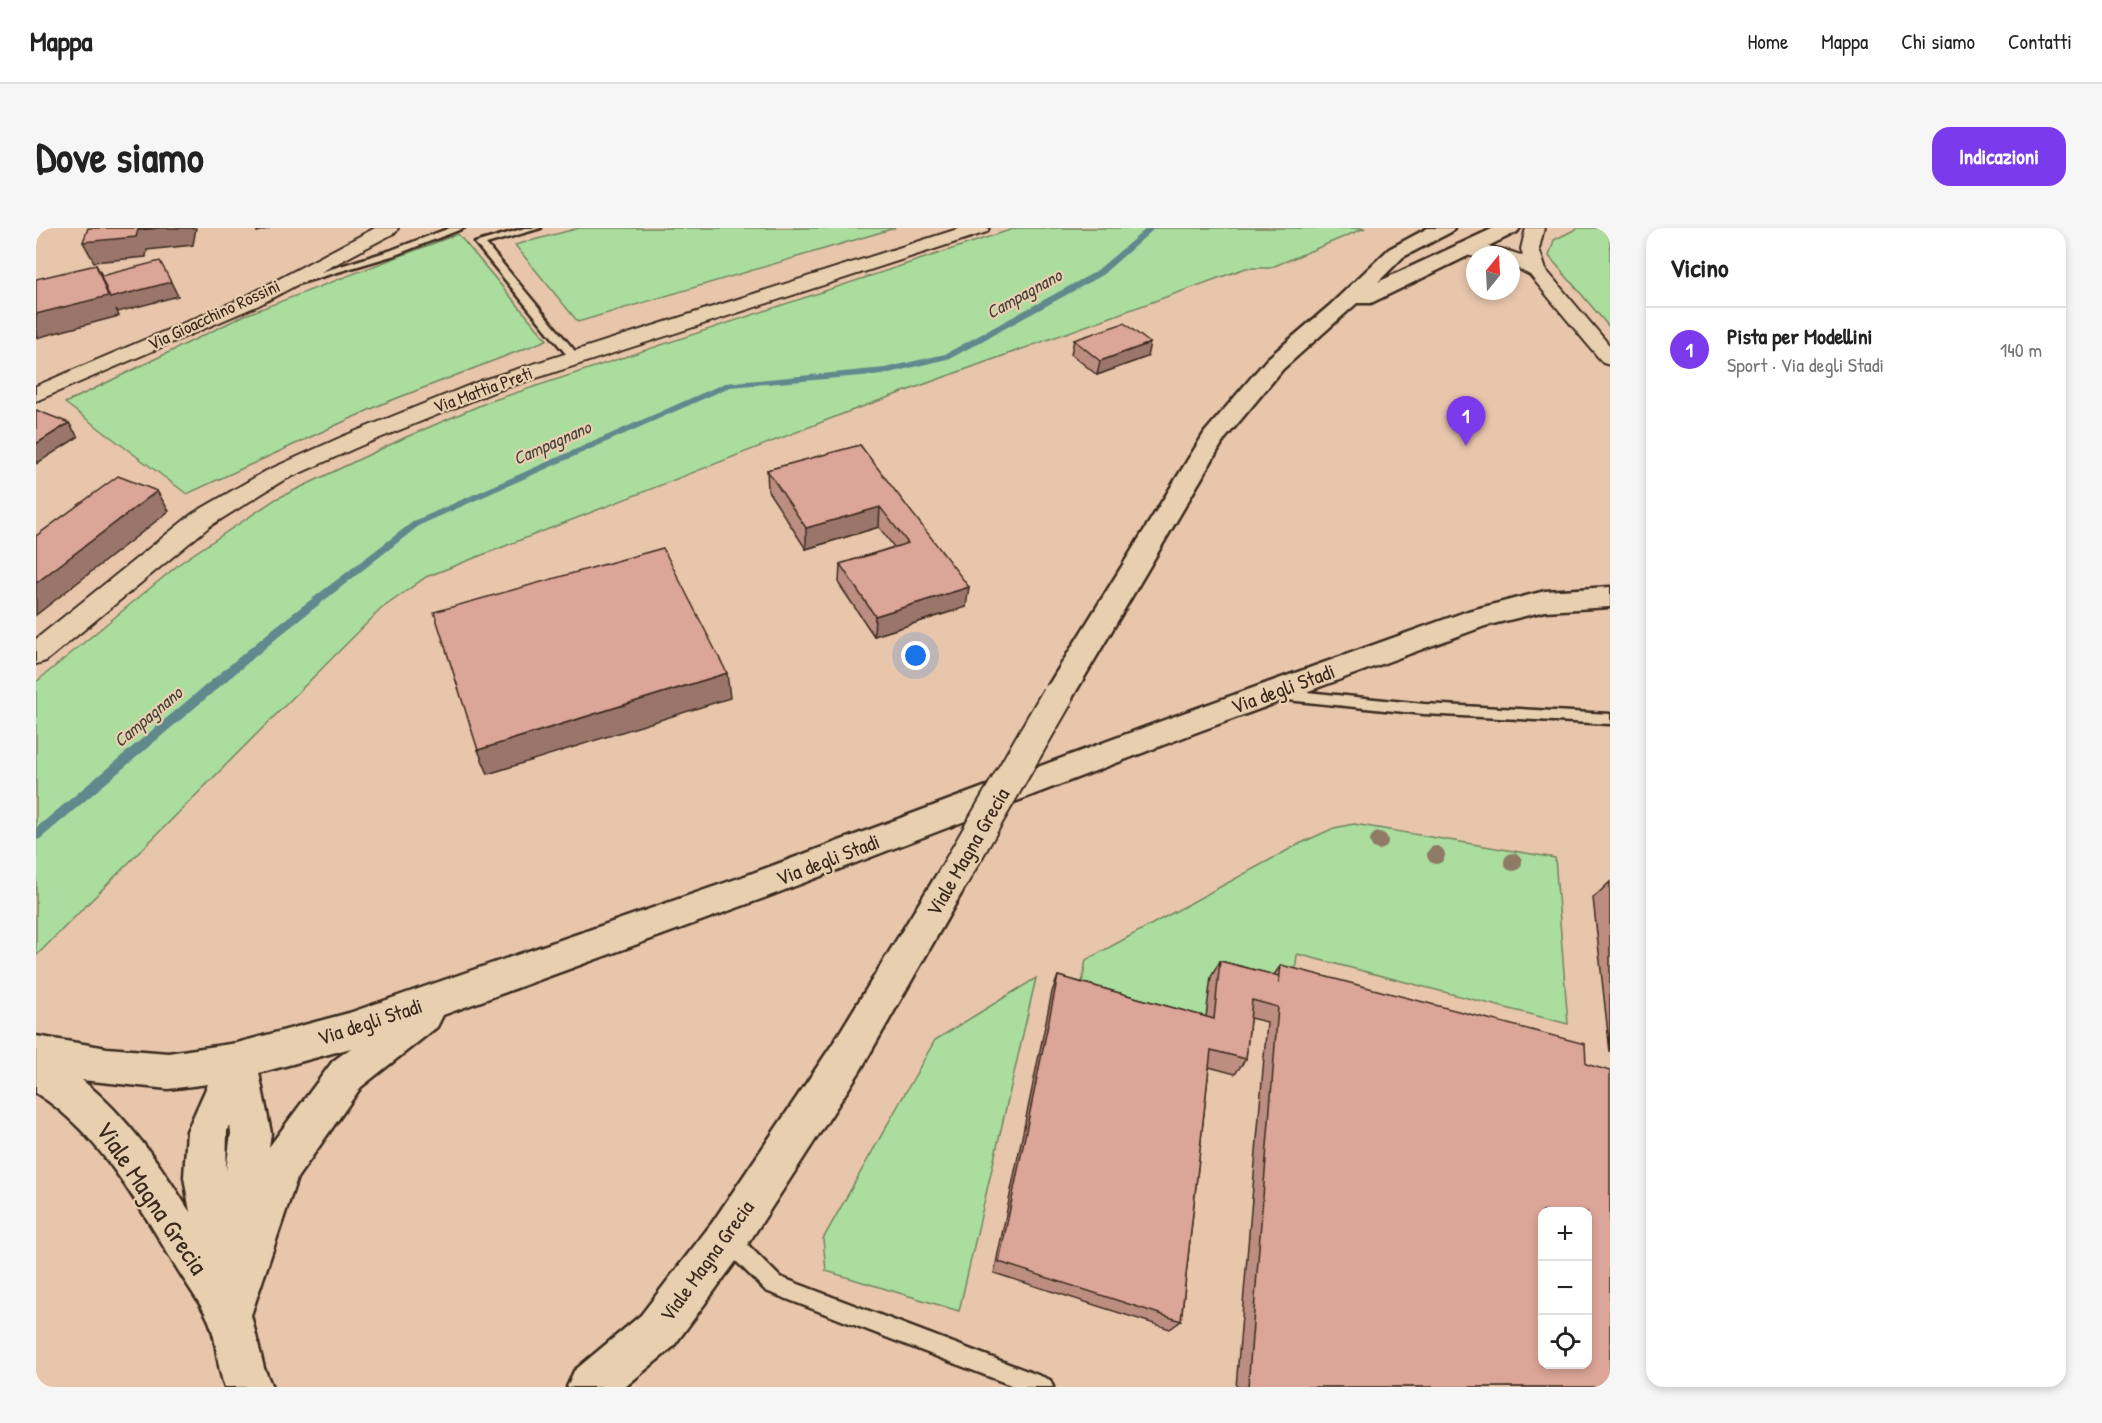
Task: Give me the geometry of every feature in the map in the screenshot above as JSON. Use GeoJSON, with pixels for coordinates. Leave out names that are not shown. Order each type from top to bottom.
{"type":"FeatureCollection","features":[{"type":"Feature","properties":{"kind":"street","name":"Via Gioacchino Rossini"},"geometry":{"type":"LineString","coordinates":[[36,394],[242,305],[389,228]]}},
{"type":"Feature","properties":{"kind":"street","name":"Via Mattia Preti"},"geometry":{"type":"LineString","coordinates":[[36,654],[201,520],[274,477],[352,441],[489,386],[980,228]]}},
{"type":"Feature","properties":{"kind":"street","name":"Viale Magna Grecia"},"geometry":{"type":"LineString","coordinates":[[590,1387],[657,1331],[727,1238],[846,1058],[1057,698],[1214,437],[1275,364],[1337,311],[1396,253],[1444,228]]}},
{"type":"Feature","properties":{"kind":"street","name":"Viale Magna Grecia"},"geometry":{"type":"LineString","coordinates":[[1337,311],[1510,228]]}},
{"type":"Feature","properties":{"kind":"street"},"geometry":{"type":"LineString","coordinates":[[1536,228],[1530,249],[1537,271],[1610,359]]}},
{"type":"Feature","properties":{"kind":"street"},"geometry":{"type":"LineString","coordinates":[[1520,262],[1537,271]]}},
{"type":"Feature","properties":{"kind":"street","name":"Via degli Stadi"},"geometry":{"type":"LineString","coordinates":[[36,1054],[106,1066],[168,1071],[237,1061],[349,1031],[752,888],[1271,693],[1478,618],[1545,601],[1610,597]]}},
{"type":"Feature","properties":{"kind":"street","name":"Viale Magna Grecia"},"geometry":{"type":"LineString","coordinates":[[229,1314],[280,1167],[347,1074],[448,996]]}},
{"type":"Feature","properties":{"kind":"street"},"geometry":{"type":"LineString","coordinates":[[229,1314],[251,1133],[237,1061]]}},
{"type":"Feature","properties":{"kind":"street","name":"Viale Magna Grecia"},"geometry":{"type":"LineString","coordinates":[[36,1072],[50,1079],[94,1114],[161,1202],[229,1314],[243,1377],[249,1387]]}},
{"type":"Feature","properties":{"kind":"lane"},"geometry":{"type":"LineString","coordinates":[[426,240],[446,228]]}},
{"type":"Feature","properties":{"kind":"lane"},"geometry":{"type":"LineString","coordinates":[[276,288],[346,268],[459,228]]}},
{"type":"Feature","properties":{"kind":"lane"},"geometry":{"type":"LineString","coordinates":[[536,228],[480,243],[575,358]]}},
{"type":"Feature","properties":{"kind":"lane"},"geometry":{"type":"LineString","coordinates":[[1271,693],[1424,710],[1610,719]]}},
{"type":"Feature","properties":{"kind":"lane"},"geometry":{"type":"LineString","coordinates":[[727,1238],[773,1284],[1043,1387]]}},
{"type":"Feature","properties":{"kind":"green space"},"geometry":{"type":"Polygon","coordinates":[[[579,228],[895,228],[578,322],[515,245],[579,228]]]}},
{"type":"Feature","properties":{"kind":"green space"},"geometry":{"type":"Polygon","coordinates":[[[1016,228],[1365,228],[1270,268],[1246,268],[845,413],[426,577],[381,609],[36,956],[36,682],[183,561],[276,499],[404,438],[488,402],[1016,228]]]}},
{"type":"Feature","properties":{"kind":"green space"},"geometry":{"type":"Polygon","coordinates":[[[1578,228],[1610,228],[1610,328],[1549,256],[1554,240],[1578,228]]]}},
{"type":"Feature","properties":{"kind":"green space"},"geometry":{"type":"Polygon","coordinates":[[[458,234],[547,340],[382,404],[187,494],[65,403],[245,315],[458,234]]]}},
{"type":"Feature","properties":{"kind":"green space"},"geometry":{"type":"Polygon","coordinates":[[[1354,824],[1555,858],[1568,1024],[1297,954],[1294,987],[1204,1034],[1079,1000],[1086,960],[1299,844],[1334,828],[1354,824]]]}},
{"type":"Feature","properties":{"kind":"green space"},"geometry":{"type":"Polygon","coordinates":[[[1036,978],[959,1311],[826,1271],[823,1239],[935,1040],[1036,978]]]}},
{"type":"Feature","properties":{"kind":"building"},"geometry":{"type":"Polygon","coordinates":[[[88,228],[158,228],[138,230],[136,237],[83,242],[88,228]]]}},
{"type":"Feature","properties":{"kind":"building"},"geometry":{"type":"Polygon","coordinates":[[[160,261],[171,282],[110,298],[101,276],[160,261]]]}},
{"type":"Feature","properties":{"kind":"building"},"geometry":{"type":"Polygon","coordinates":[[[96,265],[108,296],[36,314],[36,279],[96,265]]]}},
{"type":"Feature","properties":{"kind":"building"},"geometry":{"type":"Polygon","coordinates":[[[1124,323],[1150,343],[1100,361],[1074,340],[1124,323]]]}},
{"type":"Feature","properties":{"kind":"building"},"geometry":{"type":"Polygon","coordinates":[[[36,410],[69,423],[36,444],[36,410]]]}},
{"type":"Feature","properties":{"kind":"building"},"geometry":{"type":"Polygon","coordinates":[[[860,445],[969,587],[875,616],[840,564],[908,543],[880,507],[806,528],[767,470],[860,445]]]}},
{"type":"Feature","properties":{"kind":"building"},"geometry":{"type":"Polygon","coordinates":[[[118,476],[157,491],[36,583],[36,536],[118,476]]]}},
{"type":"Feature","properties":{"kind":"building"},"geometry":{"type":"Polygon","coordinates":[[[663,548],[727,673],[478,750],[434,612],[663,548]]]}},
{"type":"Feature","properties":{"kind":"building"},"geometry":{"type":"Polygon","coordinates":[[[1220,961],[1279,976],[1279,983],[1281,965],[1585,1044],[1586,1064],[1610,1071],[1610,1387],[1248,1387],[1278,1007],[1252,1000],[1246,1059],[1211,1050],[1181,1321],[999,1262],[1058,976],[1214,1019],[1220,961]]]}},
{"type":"Feature","properties":{"kind":"waterway","name":"Campagnano"},"geometry":{"type":"LineString","coordinates":[[36,835],[279,630],[417,523],[728,385],[885,371],[948,356],[1098,274],[1151,228]]}},
{"type":"Feature","properties":{"kind":"place","name":"Pista per Modellini"},"geometry":{"type":"Point","coordinates":[1466,446]}}]}
